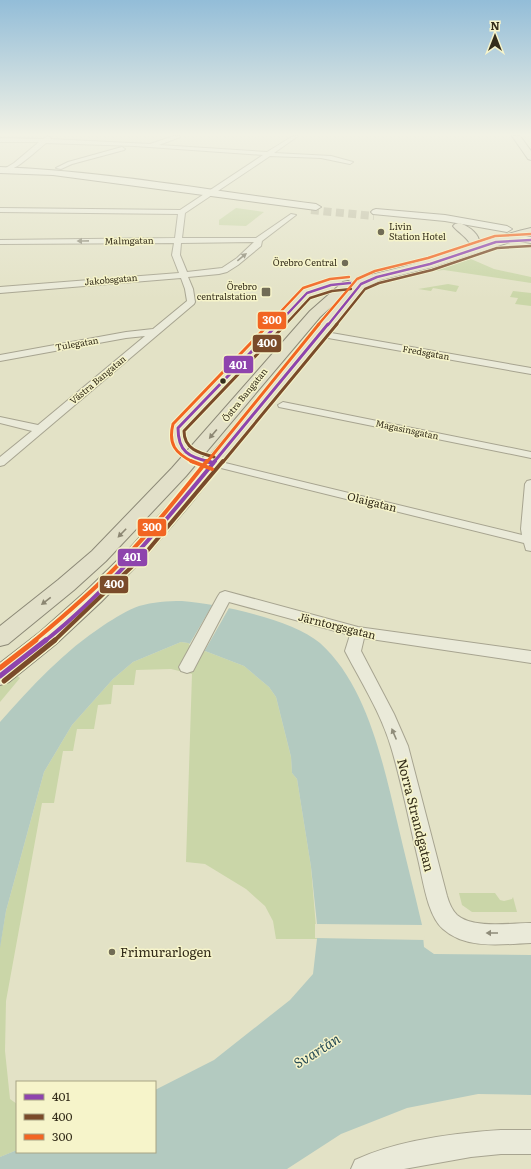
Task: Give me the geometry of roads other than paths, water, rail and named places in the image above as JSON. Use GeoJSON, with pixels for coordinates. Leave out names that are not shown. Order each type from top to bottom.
{"type":"FeatureCollection","features":[{"type":"Feature","properties":{"kind":"main road"},"geometry":{"type":"LineString","coordinates":[[190,191],[264,204],[314,209]]}},
{"type":"Feature","properties":{"kind":"main road"},"geometry":{"type":"LineString","coordinates":[[503,235],[459,226],[375,214],[454,219],[503,235],[507,242],[529,236]]}},
{"type":"Feature","properties":{"kind":"main road","name":"Östra Bangatan"},"geometry":{"type":"LineString","coordinates":[[0,676],[59,628],[93,597],[138,552],[361,284],[417,263],[503,235],[531,221]]}},
{"type":"Feature","properties":{"kind":"main road"},"geometry":{"type":"LineString","coordinates":[[459,226],[472,236],[475,244]]}},
{"type":"Feature","properties":{"kind":"main road","name":"Östra Bangatan"},"geometry":{"type":"LineString","coordinates":[[503,235],[529,236]]}},
{"type":"Feature","properties":{"kind":"main road","name":"Östra Bangatan"},"geometry":{"type":"LineString","coordinates":[[0,638],[66,586],[99,556],[192,458],[262,374],[315,314],[347,285],[359,277],[417,263]]}},
{"type":"Feature","properties":{"kind":"main road"},"geometry":{"type":"LineString","coordinates":[[192,458],[213,463]]}},
{"type":"Feature","properties":{"kind":"street"},"geometry":{"type":"LineString","coordinates":[[0,210],[182,212],[214,191]]}},
{"type":"Feature","properties":{"kind":"street"},"geometry":{"type":"LineString","coordinates":[[182,212],[176,255],[184,274]]}},
{"type":"Feature","properties":{"kind":"street"},"geometry":{"type":"LineString","coordinates":[[258,240],[293,215]]}},
{"type":"Feature","properties":{"kind":"street","name":"Malmgatan"},"geometry":{"type":"LineString","coordinates":[[0,242],[258,240]]}},
{"type":"Feature","properties":{"kind":"street","name":"Jakobsgatan"},"geometry":{"type":"LineString","coordinates":[[0,290],[222,271],[226,270],[258,244],[258,240]]}},
{"type":"Feature","properties":{"kind":"street","name":"Västra Bangatan"},"geometry":{"type":"LineString","coordinates":[[0,464],[39,429],[191,302],[184,274]]}},
{"type":"Feature","properties":{"kind":"street","name":"Tulegatan"},"geometry":{"type":"LineString","coordinates":[[0,358],[126,335],[155,332]]}},
{"type":"Feature","properties":{"kind":"street","name":"Fredsgatan"},"geometry":{"type":"LineString","coordinates":[[320,334],[531,371]]}},
{"type":"Feature","properties":{"kind":"street","name":"Magasinsgatan"},"geometry":{"type":"LineString","coordinates":[[283,404],[531,455]]}},
{"type":"Feature","properties":{"kind":"street"},"geometry":{"type":"LineString","coordinates":[[0,420],[39,429]]}},
{"type":"Feature","properties":{"kind":"street","name":"Olaigatan"},"geometry":{"type":"LineString","coordinates":[[213,463],[530,543]]}},
{"type":"Feature","properties":{"kind":"street"},"geometry":{"type":"LineString","coordinates":[[530,543],[527,529],[531,484]]}},
{"type":"Feature","properties":{"kind":"street","name":"Järntorgsgatan"},"geometry":{"type":"LineString","coordinates":[[187,667],[225,596],[358,632],[388,638],[531,657]]}},
{"type":"Feature","properties":{"kind":"street","name":"Norra Strandgatan"},"geometry":{"type":"LineString","coordinates":[[358,632],[353,651],[386,714],[399,746],[437,896],[443,914],[453,925],[470,932],[531,932]]}},
{"type":"Feature","properties":{"kind":"street"},"geometry":{"type":"LineString","coordinates":[[364,1169],[376,1163],[439,1149],[512,1141],[531,1142]]}},
{"type":"Feature","properties":{"kind":"water","name":"Svartån"},"geometry":{"type":"Polygon","coordinates":[[[182,601],[215,605],[274,620],[308,634],[320,643],[336,660],[350,680],[361,702],[379,750],[422,925],[424,947],[434,954],[531,955],[531,1095],[478,1094],[407,1108],[341,1134],[287,1169],[0,1169],[0,1157],[16,1150],[16,1153],[156,1153],[156,1089],[214,1060],[290,1000],[313,974],[317,924],[311,867],[297,779],[292,773],[291,757],[276,697],[269,687],[244,666],[188,643],[181,642],[133,662],[113,679],[72,725],[44,772],[6,911],[0,948],[0,722],[36,682],[89,635],[126,612],[139,606],[160,602],[182,601]]]}},
{"type":"Feature","properties":{"kind":"tunnel"},"geometry":{"type":"LineString","coordinates":[[311,210],[374,216]]}},
{"type":"Feature","properties":{"kind":"place","name":"Livin Station Hotel"},"geometry":{"type":"Point","coordinates":[381,232]}},
{"type":"Feature","properties":{"kind":"place","name":"Örebro Central"},"geometry":{"type":"Point","coordinates":[345,263]}},
{"type":"Feature","properties":{"kind":"place","name":"Örebro centralstation"},"geometry":{"type":"Point","coordinates":[266,292]}},
{"type":"Feature","properties":{"kind":"place","name":"Frimurarlogen"},"geometry":{"type":"Point","coordinates":[112,952]}}]}
